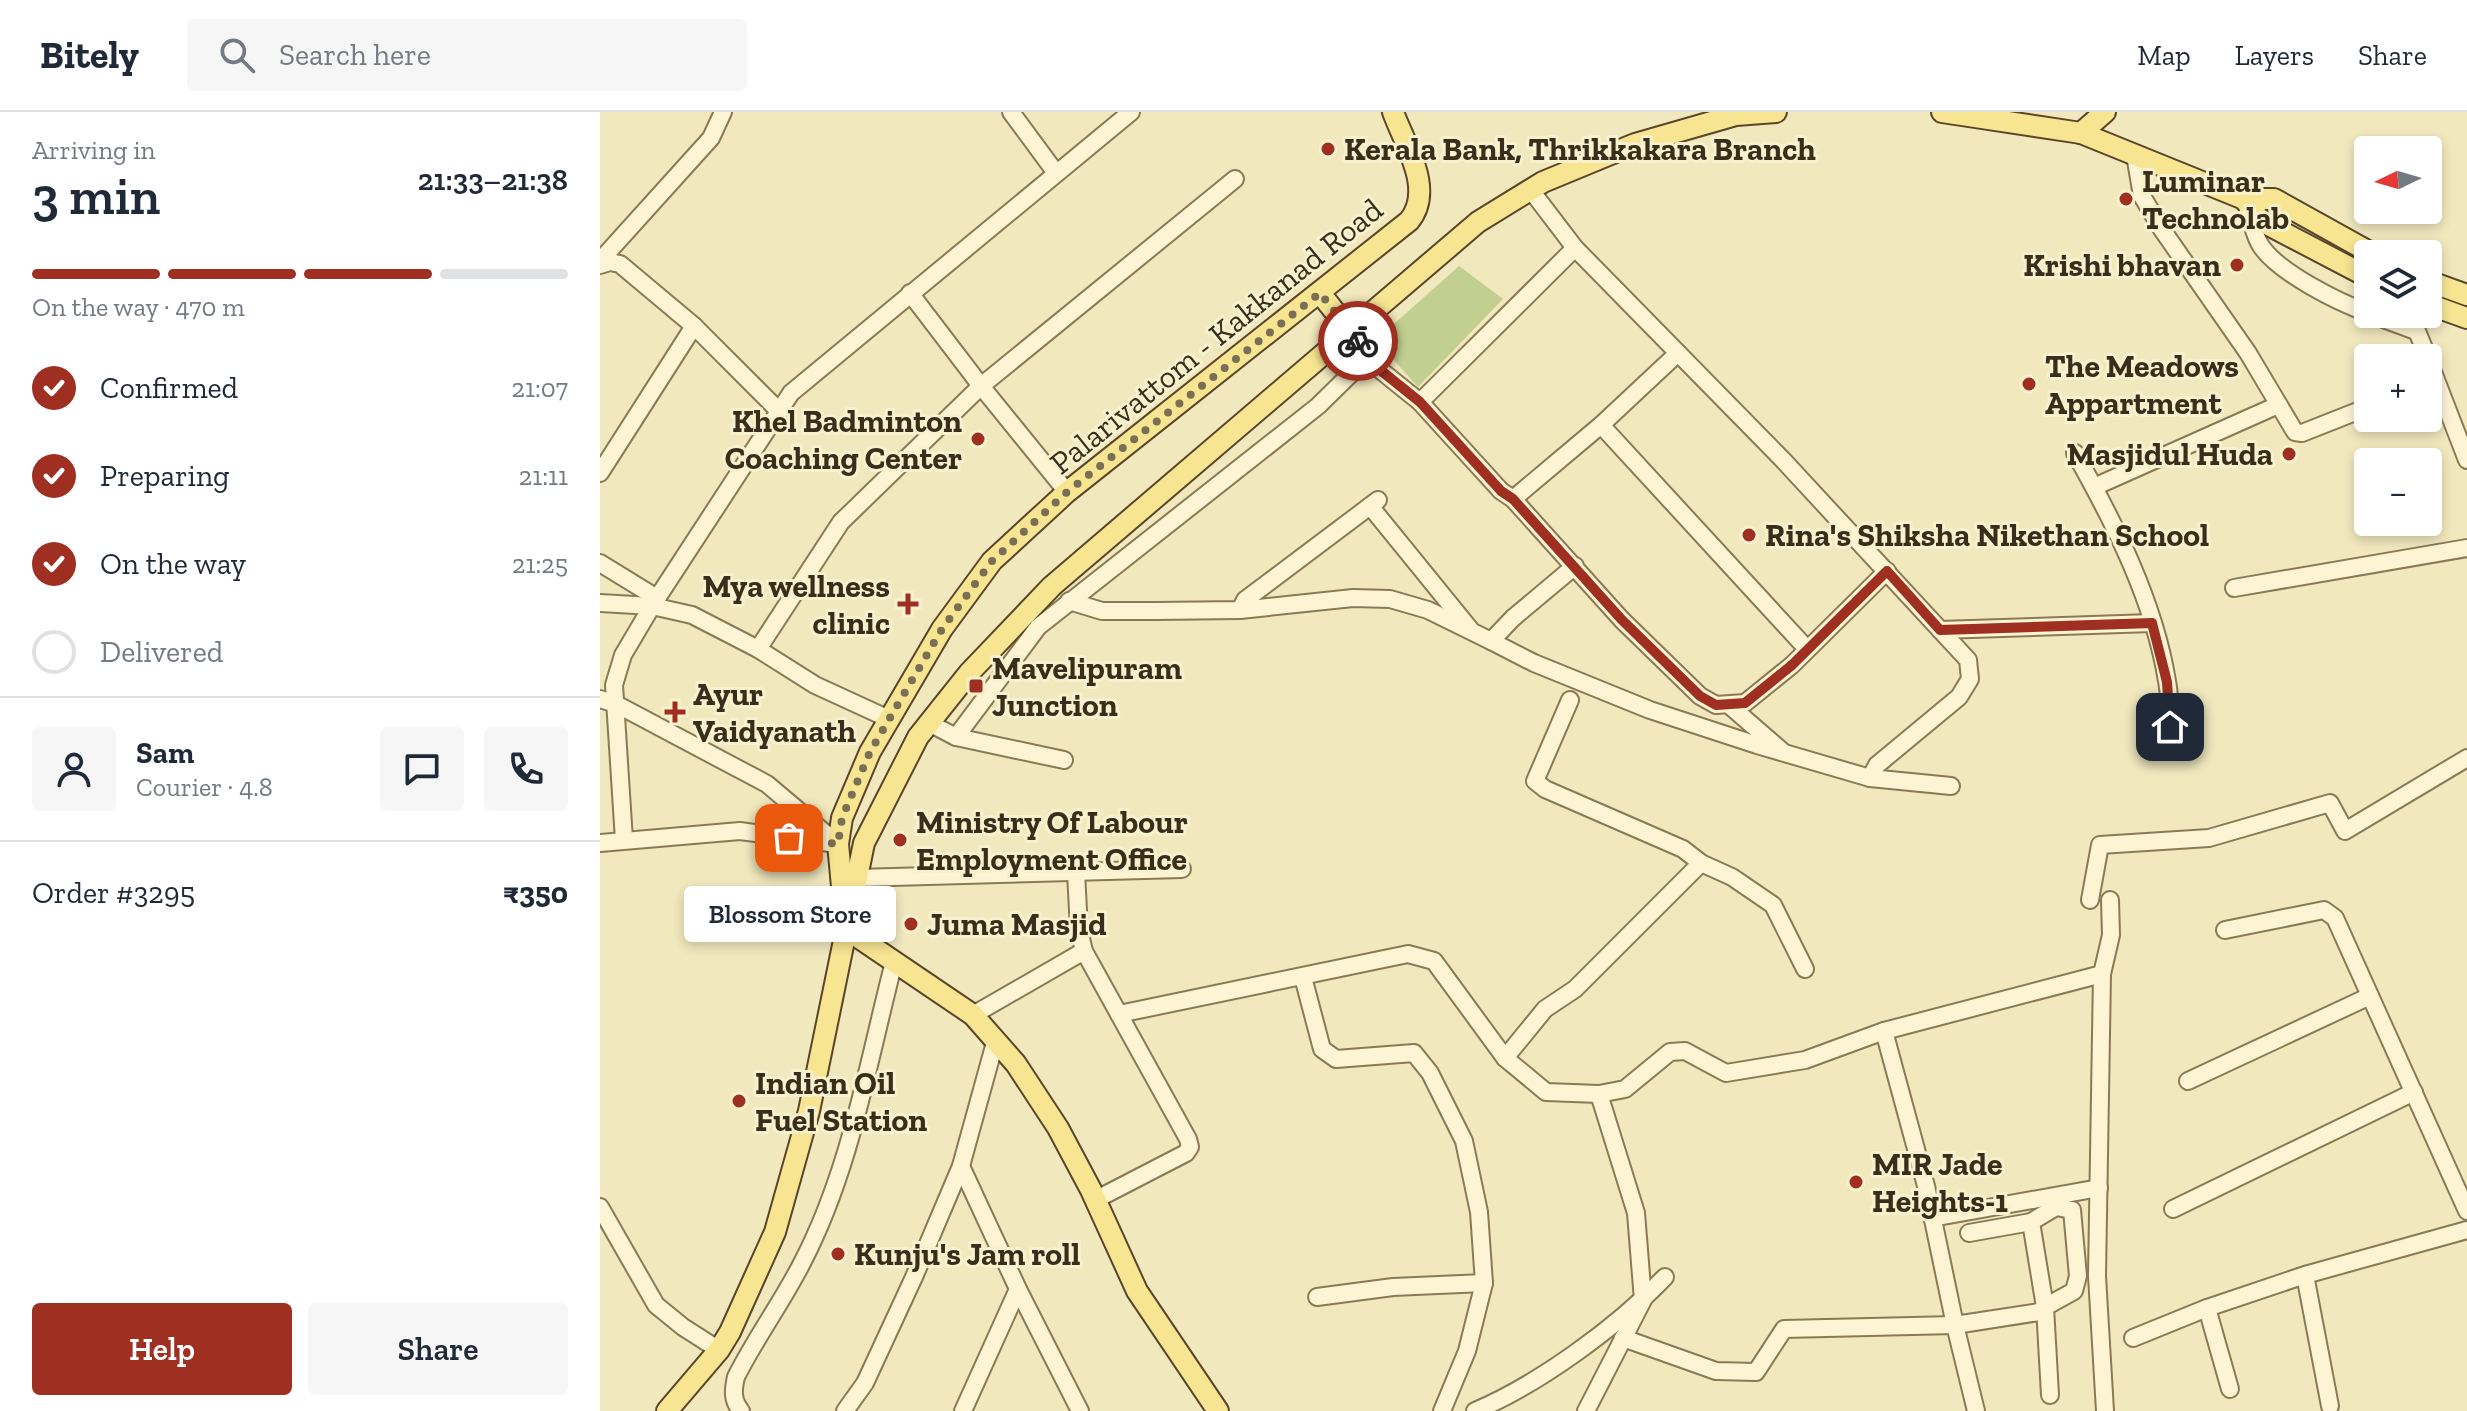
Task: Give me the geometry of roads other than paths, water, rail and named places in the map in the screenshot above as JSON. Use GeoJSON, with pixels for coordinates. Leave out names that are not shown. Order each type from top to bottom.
{"type":"FeatureCollection","features":[{"type":"Feature","properties":{"kind":"main road","name":"Palarivattom - Kakkanad Road"},"geometry":{"type":"LineString","coordinates":[[846,929],[838,844],[842,818],[870,752],[942,629],[992,561],[1067,492],[1409,221],[1417,211],[1420,188],[1393,112]]}},
{"type":"Feature","properties":{"kind":"main road"},"geometry":{"type":"LineString","coordinates":[[667,1411],[719,1350],[736,1320],[775,1232],[809,1111],[864,843],[918,737],[969,673],[1052,586],[1478,222],[1530,189],[1635,144],[1736,115],[1776,112]]}},
{"type":"Feature","properties":{"kind":"main road"},"geometry":{"type":"LineString","coordinates":[[1942,112],[2081,133],[2244,199],[2274,199],[2354,243]]}},
{"type":"Feature","properties":{"kind":"main road"},"geometry":{"type":"LineString","coordinates":[[2081,133],[2105,112]]}},
{"type":"Feature","properties":{"kind":"main road"},"geometry":{"type":"LineString","coordinates":[[2244,199],[2261,221],[2354,270]]}},
{"type":"Feature","properties":{"kind":"main road"},"geometry":{"type":"LineString","coordinates":[[2442,286],[2467,295]]}},
{"type":"Feature","properties":{"kind":"main road"},"geometry":{"type":"LineString","coordinates":[[1320,293],[1351,332]]}},
{"type":"Feature","properties":{"kind":"main road"},"geometry":{"type":"LineString","coordinates":[[2442,309],[2467,318]]}},
{"type":"Feature","properties":{"kind":"main road"},"geometry":{"type":"LineString","coordinates":[[846,929],[973,1015],[1016,1064],[1058,1128],[1137,1291],[1218,1411]]}},
{"type":"Feature","properties":{"kind":"street"},"geometry":{"type":"LineString","coordinates":[[600,263],[711,138],[723,112]]}},
{"type":"Feature","properties":{"kind":"street"},"geometry":{"type":"LineString","coordinates":[[1011,112],[1056,173]]}},
{"type":"Feature","properties":{"kind":"street"},"geometry":{"type":"LineString","coordinates":[[624,840],[608,702],[617,669],[654,602],[791,393],[1131,112]]}},
{"type":"Feature","properties":{"kind":"street"},"geometry":{"type":"LineString","coordinates":[[2135,155],[2142,196],[2248,353],[2295,432],[2302,433],[2354,413]]}},
{"type":"Feature","properties":{"kind":"street"},"geometry":{"type":"LineString","coordinates":[[758,649],[841,522],[981,386],[1235,179]]}},
{"type":"Feature","properties":{"kind":"street"},"geometry":{"type":"LineString","coordinates":[[1530,189],[1575,248],[1887,571],[1968,660],[1970,679],[1959,697],[1877,765],[1870,778]]}},
{"type":"Feature","properties":{"kind":"street"},"geometry":{"type":"LineString","coordinates":[[2244,199],[2261,246],[2282,266],[2325,296],[2354,308]]}},
{"type":"Feature","properties":{"kind":"street"},"geometry":{"type":"LineString","coordinates":[[1420,402],[1575,248]]}},
{"type":"Feature","properties":{"kind":"street"},"geometry":{"type":"LineString","coordinates":[[600,263],[620,264],[694,326],[779,411]]}},
{"type":"Feature","properties":{"kind":"street"},"geometry":{"type":"LineString","coordinates":[[910,293],[1067,492]]}},
{"type":"Feature","properties":{"kind":"street"},"geometry":{"type":"LineString","coordinates":[[600,473],[694,326]]}},
{"type":"Feature","properties":{"kind":"street"},"geometry":{"type":"LineString","coordinates":[[2408,328],[2416,331]]}},
{"type":"Feature","properties":{"kind":"street"},"geometry":{"type":"LineString","coordinates":[[2415,328],[2422,344]]}},
{"type":"Feature","properties":{"kind":"street"},"geometry":{"type":"LineString","coordinates":[[1351,332],[1379,369],[1420,402],[1622,620],[1700,696],[1716,705],[1745,703],[1792,665],[1887,571]]}},
{"type":"Feature","properties":{"kind":"street"},"geometry":{"type":"LineString","coordinates":[[1513,499],[1601,425],[1678,353]]}},
{"type":"Feature","properties":{"kind":"street"},"geometry":{"type":"LineString","coordinates":[[956,737],[1038,627],[1318,406],[1369,356]]}},
{"type":"Feature","properties":{"kind":"street"},"geometry":{"type":"LineString","coordinates":[[2442,403],[2467,460]]}},
{"type":"Feature","properties":{"kind":"street"},"geometry":{"type":"LineString","coordinates":[[2094,487],[2278,405]]}},
{"type":"Feature","properties":{"kind":"street"},"geometry":{"type":"LineString","coordinates":[[1601,425],[1807,649]]}},
{"type":"Feature","properties":{"kind":"street"},"geometry":{"type":"LineString","coordinates":[[2075,453],[2115,523],[2152,623],[2167,682],[2171,749]]}},
{"type":"Feature","properties":{"kind":"street"},"geometry":{"type":"LineString","coordinates":[[1240,610],[1245,600],[1374,503],[1473,633]]}},
{"type":"Feature","properties":{"kind":"street"},"geometry":{"type":"LineString","coordinates":[[2234,588],[2467,548]]}},
{"type":"Feature","properties":{"kind":"street"},"geometry":{"type":"LineString","coordinates":[[600,563],[654,602],[692,615],[758,649],[815,685],[889,719]]}},
{"type":"Feature","properties":{"kind":"street"},"geometry":{"type":"LineString","coordinates":[[1491,641],[1513,618],[1575,566]]}},
{"type":"Feature","properties":{"kind":"street"},"geometry":{"type":"LineString","coordinates":[[1069,601],[1102,611],[1240,610],[1353,598],[1390,599],[1428,610],[1534,663],[1650,710],[1870,778],[1951,786]]}},
{"type":"Feature","properties":{"kind":"street"},"geometry":{"type":"LineString","coordinates":[[600,603],[654,602]]}},
{"type":"Feature","properties":{"kind":"street"},"geometry":{"type":"LineString","coordinates":[[1940,630],[2152,623]]}},
{"type":"Feature","properties":{"kind":"street"},"geometry":{"type":"LineString","coordinates":[[1570,700],[1535,781],[1545,789],[1683,849],[1773,905],[1805,969]]}},
{"type":"Feature","properties":{"kind":"street"},"geometry":{"type":"LineString","coordinates":[[608,702],[767,784],[838,844]]}},
{"type":"Feature","properties":{"kind":"street"},"geometry":{"type":"LineString","coordinates":[[1729,705],[1784,753]]}},
{"type":"Feature","properties":{"kind":"street"},"geometry":{"type":"LineString","coordinates":[[929,723],[956,737],[1064,760]]}},
{"type":"Feature","properties":{"kind":"street"},"geometry":{"type":"LineString","coordinates":[[2090,900],[2100,845],[2209,838],[2330,803],[2345,831],[2467,758]]}},
{"type":"Feature","properties":{"kind":"street"},"geometry":{"type":"LineString","coordinates":[[600,843],[740,831],[838,844]]}},
{"type":"Feature","properties":{"kind":"street"},"geometry":{"type":"LineString","coordinates":[[1505,1058],[1545,1009],[1575,989],[1701,863]]}},
{"type":"Feature","properties":{"kind":"street"},"geometry":{"type":"LineString","coordinates":[[857,878],[1182,869]]}},
{"type":"Feature","properties":{"kind":"street"},"geometry":{"type":"LineString","coordinates":[[1076,872],[1079,930],[1084,951],[1190,1147],[1186,1153],[1095,1200]]}},
{"type":"Feature","properties":{"kind":"street"},"geometry":{"type":"LineString","coordinates":[[2105,1411],[2097,1276],[2102,974],[2111,935],[2110,900]]}},
{"type":"Feature","properties":{"kind":"street"},"geometry":{"type":"LineString","coordinates":[[2225,930],[2324,910],[2335,918],[2467,1211]]}},
{"type":"Feature","properties":{"kind":"street"},"geometry":{"type":"LineString","coordinates":[[973,1015],[1084,951]]}},
{"type":"Feature","properties":{"kind":"street"},"geometry":{"type":"LineString","coordinates":[[1119,1014],[1408,954],[1434,961],[1505,1058],[1546,1092],[1599,1094],[1625,1089],[1670,1052],[1685,1051],[1726,1073],[1805,1060],[1884,1031],[2102,974]]}},
{"type":"Feature","properties":{"kind":"street"},"geometry":{"type":"LineString","coordinates":[[741,1411],[735,1404],[733,1390],[736,1377],[804,1260],[831,1194],[854,1124],[894,962]]}},
{"type":"Feature","properties":{"kind":"street"},"geometry":{"type":"LineString","coordinates":[[1303,977],[1322,1049],[1336,1059],[1414,1053],[1430,1073],[1464,1141],[1479,1212],[1484,1283],[1467,1351],[1442,1411]]}},
{"type":"Feature","properties":{"kind":"street"},"geometry":{"type":"LineString","coordinates":[[2188,1081],[2370,996]]}},
{"type":"Feature","properties":{"kind":"street"},"geometry":{"type":"LineString","coordinates":[[1884,1031],[1932,1218],[1976,1411]]}},
{"type":"Feature","properties":{"kind":"street"},"geometry":{"type":"LineString","coordinates":[[845,1411],[865,1383],[961,1166],[996,1039]]}},
{"type":"Feature","properties":{"kind":"street"},"geometry":{"type":"LineString","coordinates":[[2173,1209],[2414,1092]]}},
{"type":"Feature","properties":{"kind":"street"},"geometry":{"type":"LineString","coordinates":[[1586,1411],[1643,1300],[1636,1213],[1599,1094]]}},
{"type":"Feature","properties":{"kind":"street"},"geometry":{"type":"LineString","coordinates":[[961,1166],[1018,1289],[1080,1411]]}},
{"type":"Feature","properties":{"kind":"street"},"geometry":{"type":"LineString","coordinates":[[1932,1218],[2099,1188]]}},
{"type":"Feature","properties":{"kind":"street"},"geometry":{"type":"LineString","coordinates":[[600,1207],[656,1305],[719,1350]]}},
{"type":"Feature","properties":{"kind":"street"},"geometry":{"type":"LineString","coordinates":[[1623,1338],[1716,1371],[1756,1372],[1784,1329],[1955,1325],[2039,1312],[2074,1291],[2078,1276],[2072,1210],[2056,1207],[2031,1222],[1969,1233]]}},
{"type":"Feature","properties":{"kind":"street"},"geometry":{"type":"LineString","coordinates":[[2031,1222],[2045,1307],[2050,1395]]}},
{"type":"Feature","properties":{"kind":"street"},"geometry":{"type":"LineString","coordinates":[[2133,1338],[2207,1308],[2305,1275],[2467,1230]]}},
{"type":"Feature","properties":{"kind":"street"},"geometry":{"type":"LineString","coordinates":[[2305,1275],[2330,1406]]}},
{"type":"Feature","properties":{"kind":"street"},"geometry":{"type":"LineString","coordinates":[[1475,1411],[1498,1401],[1568,1357],[1643,1300],[1665,1277]]}},
{"type":"Feature","properties":{"kind":"street"},"geometry":{"type":"LineString","coordinates":[[1317,1297],[1393,1287],[1484,1283]]}},
{"type":"Feature","properties":{"kind":"street"},"geometry":{"type":"LineString","coordinates":[[963,1411],[1018,1289]]}},
{"type":"Feature","properties":{"kind":"street"},"geometry":{"type":"LineString","coordinates":[[2207,1308],[2230,1389]]}},
{"type":"Feature","properties":{"kind":"place","name":"Kerala Bank, Thrikkakara Branch"},"geometry":{"type":"Point","coordinates":[1328,149]}},
{"type":"Feature","properties":{"kind":"place","name":"Luminar Technolab"},"geometry":{"type":"Point","coordinates":[2126,199]}},
{"type":"Feature","properties":{"kind":"place","name":"Krishi bhavan"},"geometry":{"type":"Point","coordinates":[2237,265]}},
{"type":"Feature","properties":{"kind":"place","name":"The Meadows Appartment"},"geometry":{"type":"Point","coordinates":[2029,384]}},
{"type":"Feature","properties":{"kind":"place","name":"Khel Badminton Coaching Center"},"geometry":{"type":"Point","coordinates":[978,439]}},
{"type":"Feature","properties":{"kind":"place","name":"Masjidul Huda"},"geometry":{"type":"Point","coordinates":[2289,454]}},
{"type":"Feature","properties":{"kind":"place","name":"Rina's Shiksha Nikethan School"},"geometry":{"type":"Point","coordinates":[1749,535]}},
{"type":"Feature","properties":{"kind":"place","name":"Mya wellness clinic"},"geometry":{"type":"Point","coordinates":[908,604]}},
{"type":"Feature","properties":{"kind":"place","name":"Mavelipuram Junction"},"geometry":{"type":"Point","coordinates":[976,686]}},
{"type":"Feature","properties":{"kind":"place","name":"Ayur Vaidyanath"},"geometry":{"type":"Point","coordinates":[675,712]}},
{"type":"Feature","properties":{"kind":"place","name":"Blossom Store"},"geometry":{"type":"Point","coordinates":[789,838]}},
{"type":"Feature","properties":{"kind":"place","name":"Ministry Of Labour Employment Office"},"geometry":{"type":"Point","coordinates":[900,840]}},
{"type":"Feature","properties":{"kind":"place","name":"Juma Masjid"},"geometry":{"type":"Point","coordinates":[911,924]}},
{"type":"Feature","properties":{"kind":"place","name":"Indian Oil Fuel Station"},"geometry":{"type":"Point","coordinates":[739,1101]}},
{"type":"Feature","properties":{"kind":"place","name":"MIR Jade Heights-1"},"geometry":{"type":"Point","coordinates":[1856,1182]}},
{"type":"Feature","properties":{"kind":"place","name":"Kunju's Jam roll"},"geometry":{"type":"Point","coordinates":[838,1254]}}]}
